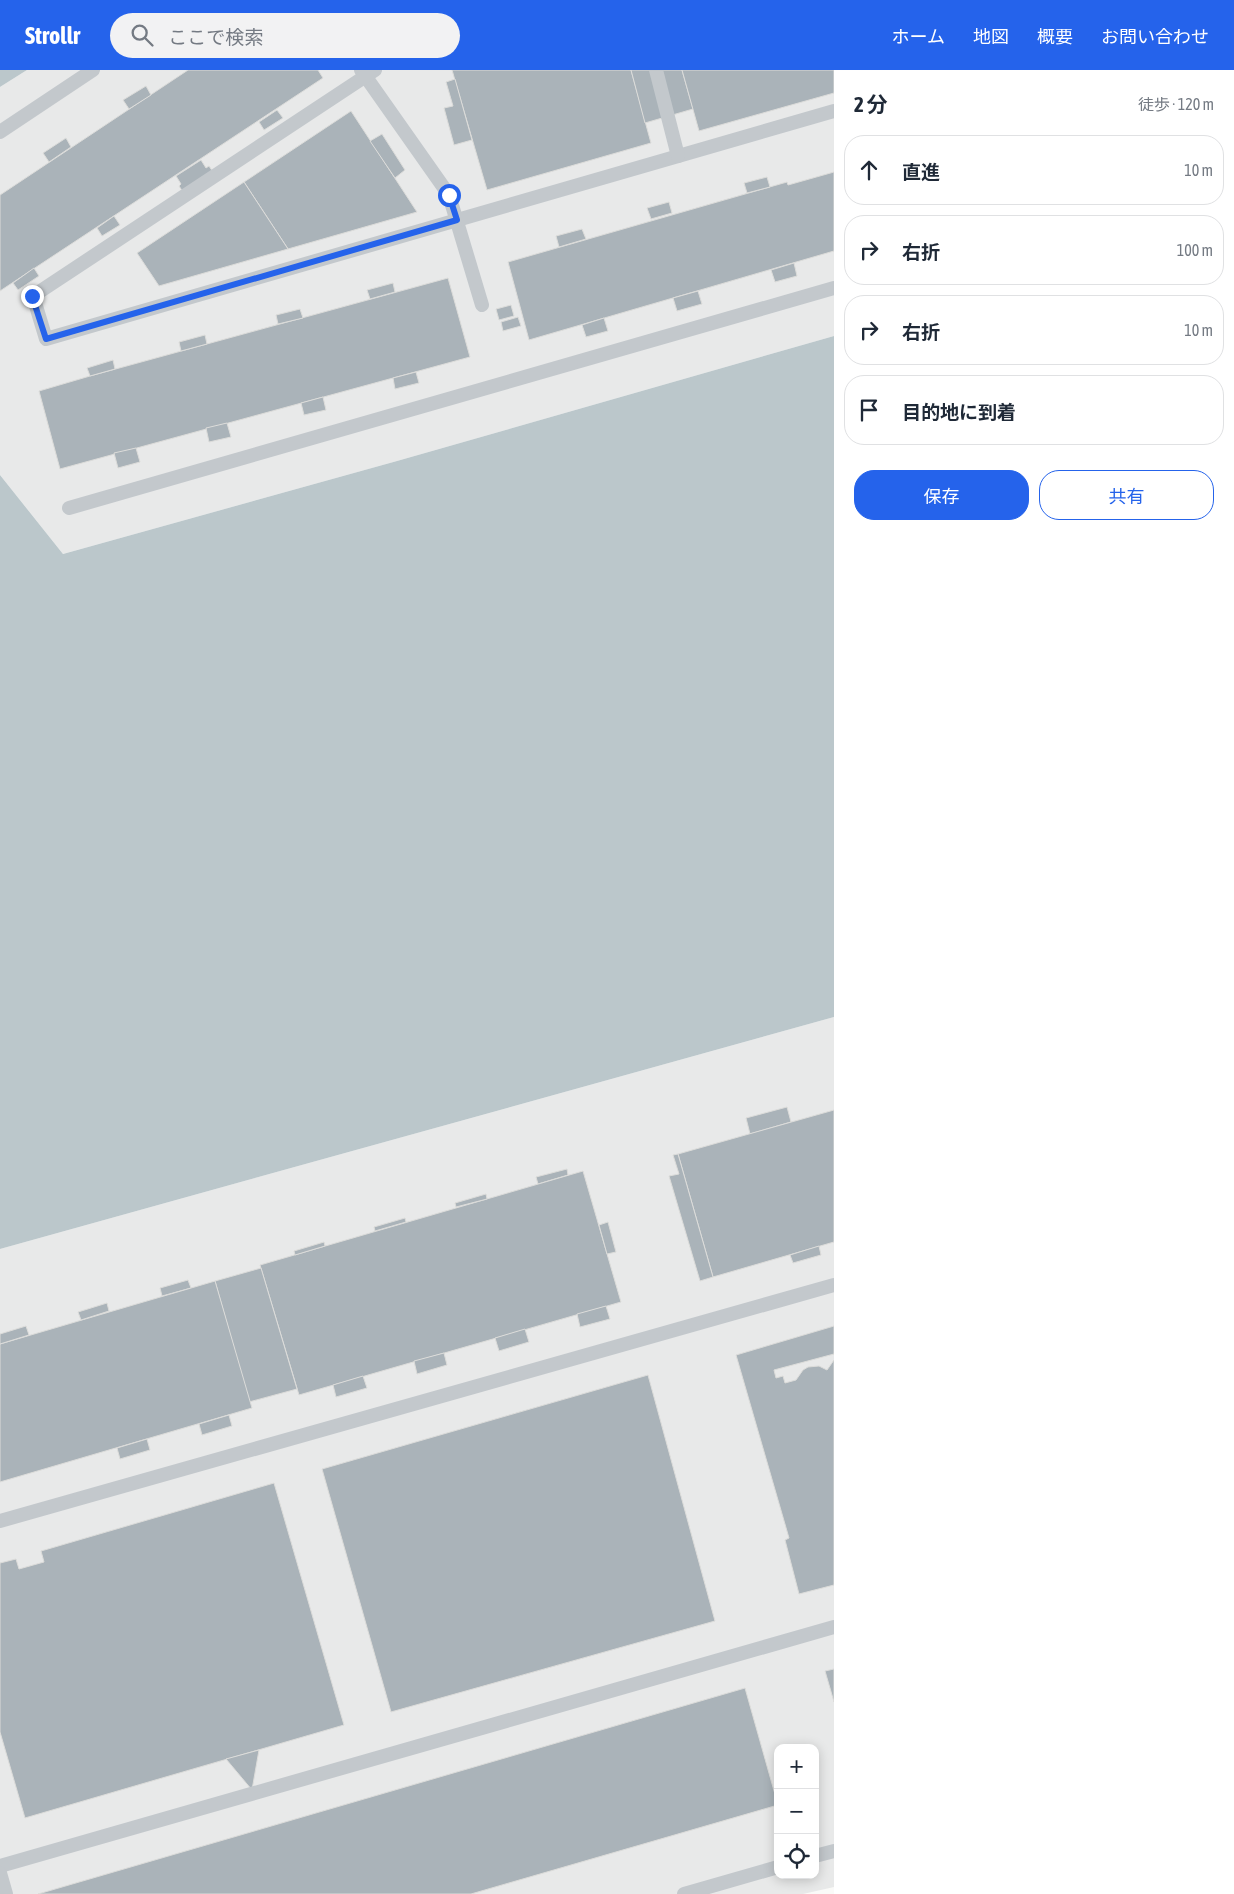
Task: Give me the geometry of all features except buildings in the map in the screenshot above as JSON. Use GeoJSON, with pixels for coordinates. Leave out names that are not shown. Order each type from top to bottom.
{"type":"FeatureCollection","features":[{"type":"Feature","properties":{"kind":"lane"},"geometry":{"type":"LineString","coordinates":[[0,132],[93,70]]}},
{"type":"Feature","properties":{"kind":"lane"},"geometry":{"type":"LineString","coordinates":[[656,70],[678,156]]}},
{"type":"Feature","properties":{"kind":"lane"},"geometry":{"type":"LineString","coordinates":[[482,305],[457,220],[449,195],[367,72],[32,296],[46,339],[457,220],[678,156],[834,111]]}},
{"type":"Feature","properties":{"kind":"lane"},"geometry":{"type":"LineString","coordinates":[[69,508],[834,288]]}},
{"type":"Feature","properties":{"kind":"lane"},"geometry":{"type":"LineString","coordinates":[[0,1521],[834,1286]]}},
{"type":"Feature","properties":{"kind":"lane"},"geometry":{"type":"LineString","coordinates":[[0,1866],[834,1627]]}},
{"type":"Feature","properties":{"kind":"lane"},"geometry":{"type":"LineString","coordinates":[[819,1855],[834,1851]]}},
{"type":"Feature","properties":{"kind":"lane"},"geometry":{"type":"LineString","coordinates":[[684,1894],[774,1868]]}},
{"type":"Feature","properties":{"kind":"lane"},"geometry":{"type":"LineString","coordinates":[[0,1873],[6,1894]]}},
{"type":"Feature","properties":{"kind":"shaded area"},"geometry":{"type":"Polygon","coordinates":[[[0,70],[27,70],[0,87],[0,70]]]}},
{"type":"Feature","properties":{"kind":"shaded area"},"geometry":{"type":"Polygon","coordinates":[[[27,70],[834,70],[834,336],[63,554],[0,475],[0,87],[27,70]]]}},
{"type":"Feature","properties":{"kind":"shaded area"},"geometry":{"type":"Polygon","coordinates":[[[834,336],[834,1017],[0,1249],[0,475],[63,554],[834,336]]]}},
{"type":"Feature","properties":{"kind":"shaded area"},"geometry":{"type":"Polygon","coordinates":[[[834,1017],[834,1887],[803,1894],[0,1894],[0,1249],[834,1017]]]}},
{"type":"Feature","properties":{"kind":"route"},"geometry":{"type":"LineString","coordinates":[[32,296],[46,339],[457,220],[449,195]]}}]}
